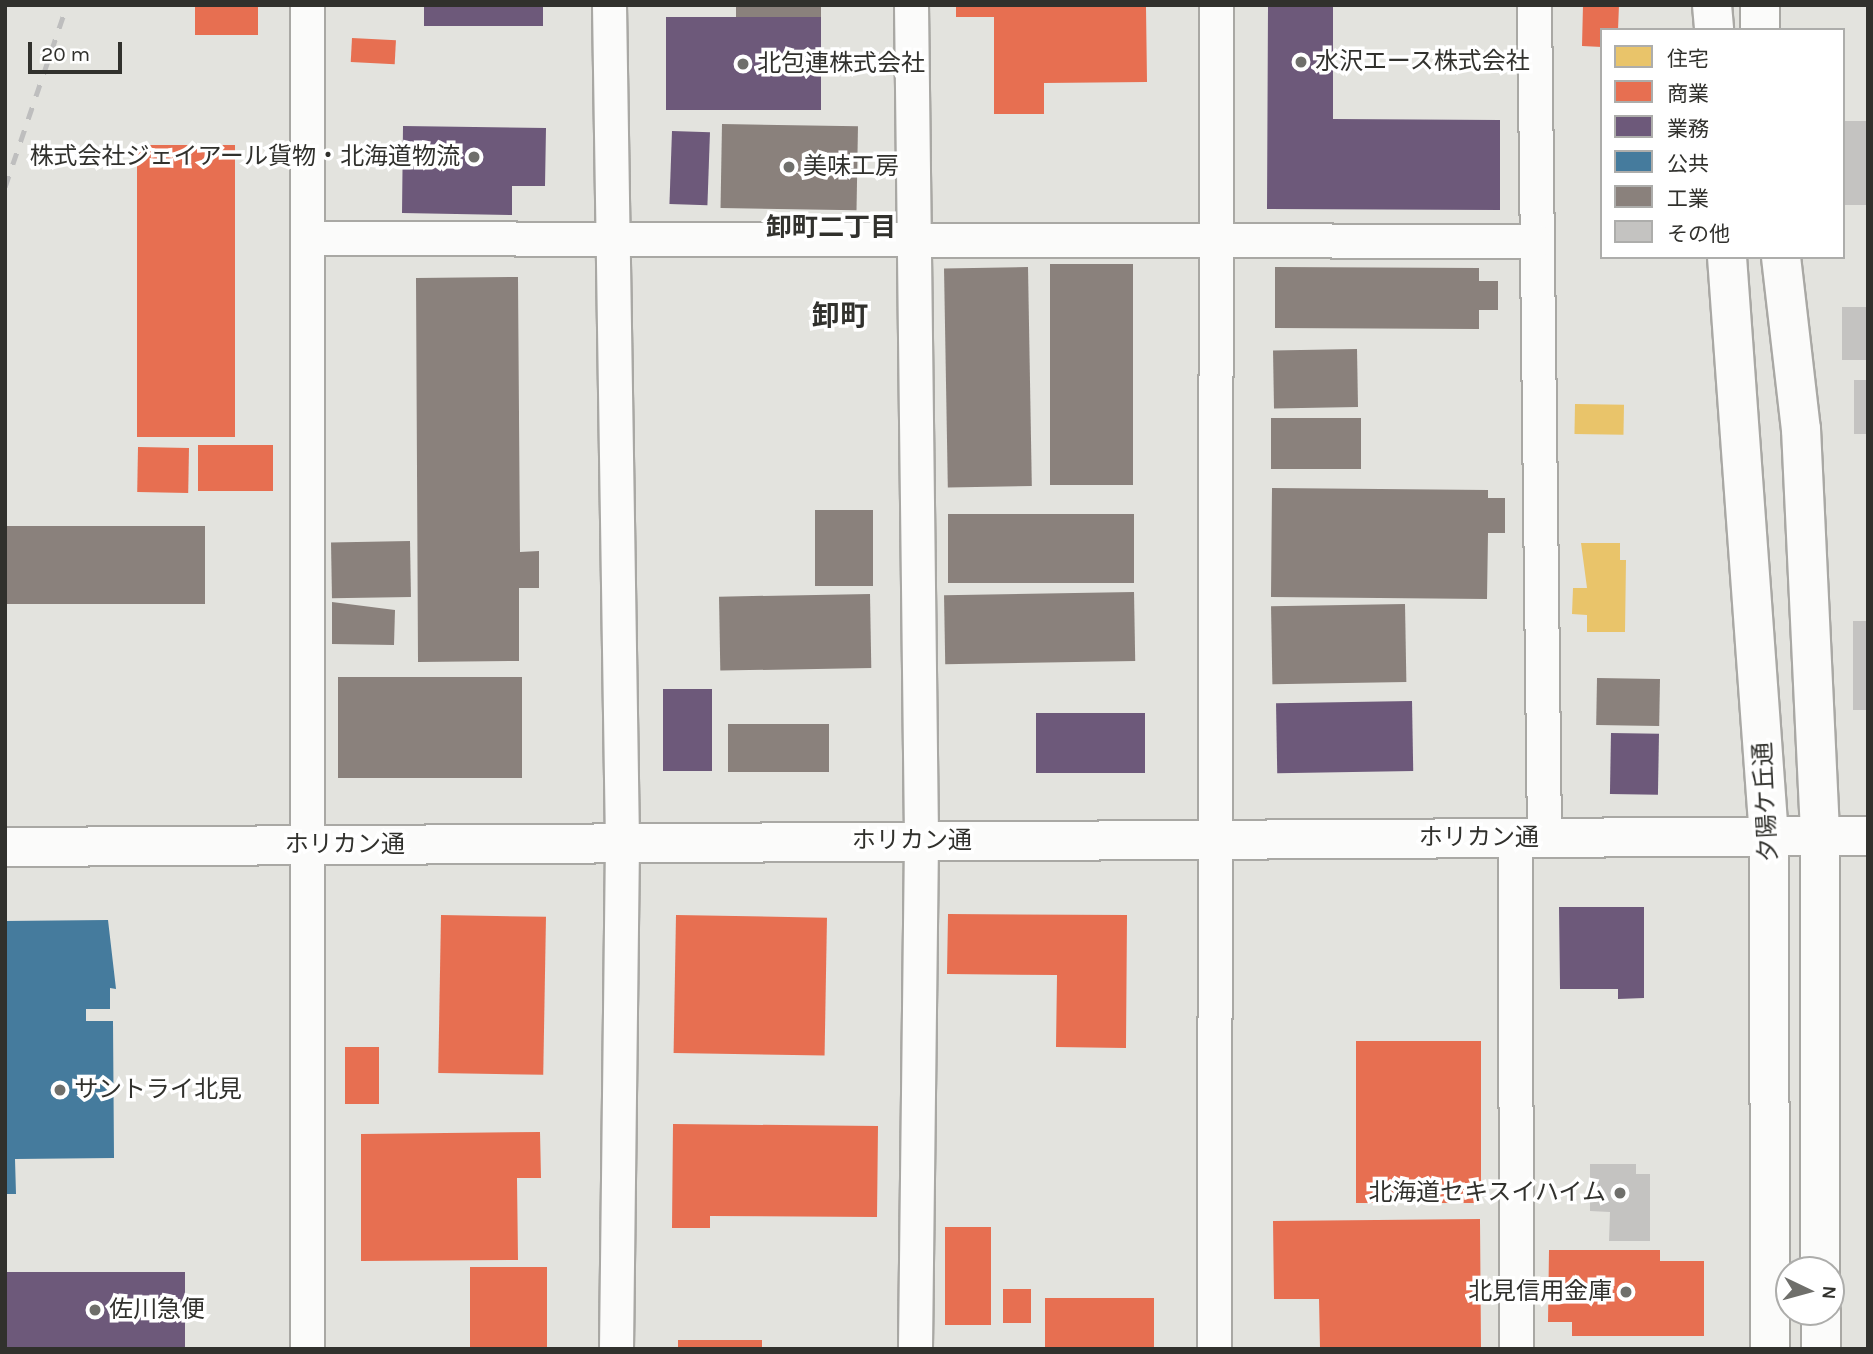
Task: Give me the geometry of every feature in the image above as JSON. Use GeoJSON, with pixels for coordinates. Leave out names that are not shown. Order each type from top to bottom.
{"type":"FeatureCollection","features":[{"type":"Feature","properties":{"kind":"street"},"geometry":{"type":"LineString","coordinates":[[307,5],[304,845],[307,1349]]}},
{"type":"Feature","properties":{"kind":"street"},"geometry":{"type":"LineString","coordinates":[[609,5],[609,238],[622,843],[615,1349]]}},
{"type":"Feature","properties":{"kind":"street"},"geometry":{"type":"LineString","coordinates":[[911,5],[911,243],[921,841],[915,1349]]}},
{"type":"Feature","properties":{"kind":"street"},"geometry":{"type":"LineString","coordinates":[[1214,1349],[1216,5]]}},
{"type":"Feature","properties":{"kind":"street"},"geometry":{"type":"LineString","coordinates":[[1516,1349],[1530,838],[1535,241],[1534,5]]}},
{"type":"Feature","properties":{"kind":"street"},"geometry":{"type":"LineString","coordinates":[[1712,5],[1714,28]]}},
{"type":"Feature","properties":{"kind":"street"},"geometry":{"type":"LineString","coordinates":[[1760,5],[1760,28]]}},
{"type":"Feature","properties":{"kind":"street"},"geometry":{"type":"LineString","coordinates":[[308,238],[609,238],[911,243],[1535,241]]}},
{"type":"Feature","properties":{"kind":"street","name":"夕陽ケ丘通"},"geometry":{"type":"LineString","coordinates":[[1727,259],[1741,386],[1769,837],[1770,1349]]}},
{"type":"Feature","properties":{"kind":"street","name":"夕陽ケ丘通"},"geometry":{"type":"LineString","coordinates":[[1781,259],[1801,429],[1820,837],[1821,1256]]}},
{"type":"Feature","properties":{"kind":"street","name":"ホリカン通"},"geometry":{"type":"LineString","coordinates":[[5,846],[1868,836]]}},
{"type":"Feature","properties":{"kind":"street"},"geometry":{"type":"LineString","coordinates":[[1821,1326],[1821,1349]]}},
{"type":"Feature","properties":{"kind":"building: 住宅"},"geometry":{"type":"Polygon","coordinates":[[[1575,404],[1624,405],[1623,435],[1574,434],[1575,404]]]}},
{"type":"Feature","properties":{"kind":"building: 住宅"},"geometry":{"type":"Polygon","coordinates":[[[1581,543],[1620,543],[1620,560],[1626,560],[1625,632],[1587,632],[1587,615],[1572,614],[1573,588],[1587,588],[1581,543]]]}},
{"type":"Feature","properties":{"kind":"building: 商業"},"geometry":{"type":"Polygon","coordinates":[[[195,5],[258,5],[258,35],[195,35],[195,5]]]}},
{"type":"Feature","properties":{"kind":"building: 商業"},"geometry":{"type":"Polygon","coordinates":[[[956,5],[1146,7],[1147,82],[1044,83],[1044,114],[994,114],[994,17],[956,17],[956,5]]]}},
{"type":"Feature","properties":{"kind":"building: 商業"},"geometry":{"type":"Polygon","coordinates":[[[1583,5],[1619,5],[1618,28],[1600,28],[1600,47],[1582,46],[1583,5]]]}},
{"type":"Feature","properties":{"kind":"building: 商業"},"geometry":{"type":"Polygon","coordinates":[[[352,38],[396,40],[395,64],[351,62],[352,38]]]}},
{"type":"Feature","properties":{"kind":"building: 商業"},"geometry":{"type":"Polygon","coordinates":[[[137,145],[235,145],[235,437],[137,437],[137,145]]]}},
{"type":"Feature","properties":{"kind":"building: 商業"},"geometry":{"type":"Polygon","coordinates":[[[198,445],[273,445],[273,491],[198,491],[198,445]]]}},
{"type":"Feature","properties":{"kind":"building: 商業"},"geometry":{"type":"Polygon","coordinates":[[[138,447],[189,448],[188,493],[137,492],[138,447]]]}},
{"type":"Feature","properties":{"kind":"building: 商業"},"geometry":{"type":"Polygon","coordinates":[[[948,914],[1127,915],[1126,1048],[1056,1047],[1057,975],[947,974],[948,914]]]}},
{"type":"Feature","properties":{"kind":"building: 商業"},"geometry":{"type":"Polygon","coordinates":[[[441,915],[546,917],[543,1075],[438,1073],[441,915]]]}},
{"type":"Feature","properties":{"kind":"building: 商業"},"geometry":{"type":"Polygon","coordinates":[[[676,915],[827,918],[825,1056],[674,1053],[676,915]]]}},
{"type":"Feature","properties":{"kind":"building: 商業"},"geometry":{"type":"Polygon","coordinates":[[[1356,1041],[1481,1041],[1481,1203],[1356,1203],[1356,1041]]]}},
{"type":"Feature","properties":{"kind":"building: 商業"},"geometry":{"type":"Polygon","coordinates":[[[345,1047],[379,1047],[379,1104],[345,1104],[345,1047]]]}},
{"type":"Feature","properties":{"kind":"building: 商業"},"geometry":{"type":"Polygon","coordinates":[[[673,1124],[878,1126],[877,1217],[710,1216],[710,1228],[672,1228],[673,1124]]]}},
{"type":"Feature","properties":{"kind":"building: 商業"},"geometry":{"type":"Polygon","coordinates":[[[540,1132],[541,1178],[517,1178],[518,1260],[361,1261],[361,1134],[540,1132]]]}},
{"type":"Feature","properties":{"kind":"building: 商業"},"geometry":{"type":"Polygon","coordinates":[[[1480,1219],[1481,1349],[1320,1349],[1319,1299],[1274,1299],[1273,1221],[1480,1219]]]}},
{"type":"Feature","properties":{"kind":"building: 商業"},"geometry":{"type":"Polygon","coordinates":[[[945,1227],[991,1227],[991,1325],[945,1325],[945,1227]]]}},
{"type":"Feature","properties":{"kind":"building: 商業","name":"北見信用金庫"},"geometry":{"type":"Polygon","coordinates":[[[1549,1250],[1660,1250],[1660,1261],[1704,1261],[1704,1336],[1572,1336],[1572,1322],[1548,1322],[1549,1250]]]}},
{"type":"Feature","properties":{"kind":"building: 商業"},"geometry":{"type":"Polygon","coordinates":[[[470,1267],[547,1267],[547,1349],[470,1349],[470,1267]]]}},
{"type":"Feature","properties":{"kind":"building: 商業"},"geometry":{"type":"Polygon","coordinates":[[[1003,1289],[1031,1289],[1031,1323],[1003,1323],[1003,1289]]]}},
{"type":"Feature","properties":{"kind":"building: 商業"},"geometry":{"type":"Polygon","coordinates":[[[1045,1298],[1154,1298],[1154,1349],[1045,1349],[1045,1298]]]}},
{"type":"Feature","properties":{"kind":"building: 商業"},"geometry":{"type":"Polygon","coordinates":[[[678,1340],[762,1340],[762,1349],[678,1349],[678,1340]]]}},
{"type":"Feature","properties":{"kind":"building: 業務"},"geometry":{"type":"Polygon","coordinates":[[[424,5],[543,5],[543,26],[424,26],[424,5]]]}},
{"type":"Feature","properties":{"kind":"building: 業務","name":"水沢エース株式会社"},"geometry":{"type":"Polygon","coordinates":[[[1268,5],[1333,5],[1333,119],[1500,120],[1500,210],[1267,209],[1268,5]]]}},
{"type":"Feature","properties":{"kind":"building: 業務","name":"北包連株式会社"},"geometry":{"type":"Polygon","coordinates":[[[666,17],[821,17],[821,110],[666,110],[666,17]]]}},
{"type":"Feature","properties":{"kind":"building: 業務","name":"株式会社ジェイアール貨物・北海道物流"},"geometry":{"type":"Polygon","coordinates":[[[403,126],[546,128],[545,186],[512,186],[512,215],[402,213],[403,126]]]}},
{"type":"Feature","properties":{"kind":"building: 業務"},"geometry":{"type":"Polygon","coordinates":[[[672,131],[710,132],[707,205],[669,204],[672,131]]]}},
{"type":"Feature","properties":{"kind":"building: 業務"},"geometry":{"type":"Polygon","coordinates":[[[663,689],[712,689],[712,771],[663,771],[663,689]]]}},
{"type":"Feature","properties":{"kind":"building: 業務"},"geometry":{"type":"Polygon","coordinates":[[[1412,701],[1413,771],[1277,773],[1276,703],[1412,701]]]}},
{"type":"Feature","properties":{"kind":"building: 業務"},"geometry":{"type":"Polygon","coordinates":[[[1036,713],[1145,713],[1145,773],[1036,773],[1036,713]]]}},
{"type":"Feature","properties":{"kind":"building: 業務"},"geometry":{"type":"Polygon","coordinates":[[[1611,733],[1659,734],[1658,795],[1610,794],[1611,733]]]}},
{"type":"Feature","properties":{"kind":"building: 業務"},"geometry":{"type":"Polygon","coordinates":[[[1559,907],[1644,907],[1644,998],[1618,999],[1618,989],[1560,989],[1559,907]]]}},
{"type":"Feature","properties":{"kind":"building: 業務","name":"佐川急便"},"geometry":{"type":"Polygon","coordinates":[[[5,1272],[185,1272],[185,1349],[5,1349],[5,1272]]]}},
{"type":"Feature","properties":{"kind":"building: 公共","name":"サントライ北見"},"geometry":{"type":"Polygon","coordinates":[[[108,920],[116,989],[110,988],[110,1009],[86,1009],[86,1021],[113,1021],[114,1158],[15,1159],[16,1194],[5,1194],[5,921],[108,920]]]}},
{"type":"Feature","properties":{"kind":"building: 工業"},"geometry":{"type":"Polygon","coordinates":[[[736,5],[821,5],[821,17],[736,17],[736,5]]]}},
{"type":"Feature","properties":{"kind":"building: 工業","name":"美味工房"},"geometry":{"type":"Polygon","coordinates":[[[722,124],[858,126],[857,210],[721,208],[722,124]]]}},
{"type":"Feature","properties":{"kind":"building: 工業"},"geometry":{"type":"Polygon","coordinates":[[[1050,264],[1133,264],[1133,485],[1050,485],[1050,264]]]}},
{"type":"Feature","properties":{"kind":"building: 工業"},"geometry":{"type":"Polygon","coordinates":[[[1028,267],[1032,486],[948,487],[944,268],[1028,267]]]}},
{"type":"Feature","properties":{"kind":"building: 工業"},"geometry":{"type":"Polygon","coordinates":[[[1275,267],[1479,268],[1479,281],[1498,281],[1498,310],[1479,310],[1479,329],[1275,328],[1275,267]]]}},
{"type":"Feature","properties":{"kind":"building: 工業"},"geometry":{"type":"Polygon","coordinates":[[[518,277],[520,552],[539,551],[539,588],[519,588],[519,661],[418,662],[416,278],[518,277]]]}},
{"type":"Feature","properties":{"kind":"building: 工業"},"geometry":{"type":"Polygon","coordinates":[[[1357,349],[1358,407],[1274,408],[1273,350],[1357,349]]]}},
{"type":"Feature","properties":{"kind":"building: 工業"},"geometry":{"type":"Polygon","coordinates":[[[1271,418],[1361,418],[1361,469],[1271,469],[1271,418]]]}},
{"type":"Feature","properties":{"kind":"building: 工業"},"geometry":{"type":"Polygon","coordinates":[[[1272,488],[1488,490],[1488,498],[1505,498],[1505,533],[1488,533],[1487,599],[1271,597],[1272,488]]]}},
{"type":"Feature","properties":{"kind":"building: 工業"},"geometry":{"type":"Polygon","coordinates":[[[815,510],[873,510],[873,586],[815,586],[815,510]]]}},
{"type":"Feature","properties":{"kind":"building: 工業"},"geometry":{"type":"Polygon","coordinates":[[[948,514],[1134,514],[1134,583],[948,583],[948,514]]]}},
{"type":"Feature","properties":{"kind":"building: 工業"},"geometry":{"type":"Polygon","coordinates":[[[5,526],[205,526],[205,604],[5,604],[5,526]]]}},
{"type":"Feature","properties":{"kind":"building: 工業"},"geometry":{"type":"Polygon","coordinates":[[[410,541],[411,597],[332,598],[331,542],[410,541]]]}},
{"type":"Feature","properties":{"kind":"building: 工業"},"geometry":{"type":"Polygon","coordinates":[[[1134,592],[1135,661],[945,664],[944,595],[1134,592]]]}},
{"type":"Feature","properties":{"kind":"building: 工業"},"geometry":{"type":"Polygon","coordinates":[[[870,594],[871,668],[720,671],[719,597],[870,594]]]}},
{"type":"Feature","properties":{"kind":"building: 工業"},"geometry":{"type":"Polygon","coordinates":[[[332,602],[395,610],[394,645],[332,644],[332,602]]]}},
{"type":"Feature","properties":{"kind":"building: 工業"},"geometry":{"type":"Polygon","coordinates":[[[1405,604],[1406,682],[1272,684],[1271,606],[1405,604]]]}},
{"type":"Feature","properties":{"kind":"building: 工業"},"geometry":{"type":"Polygon","coordinates":[[[338,677],[522,677],[522,778],[338,778],[338,677]]]}},
{"type":"Feature","properties":{"kind":"building: 工業"},"geometry":{"type":"Polygon","coordinates":[[[1597,678],[1660,679],[1659,726],[1596,725],[1597,678]]]}},
{"type":"Feature","properties":{"kind":"building: 工業"},"geometry":{"type":"Polygon","coordinates":[[[728,724],[829,724],[829,772],[728,772],[728,724]]]}},
{"type":"Feature","properties":{"kind":"building: その他"},"geometry":{"type":"Polygon","coordinates":[[[1845,121],[1868,121],[1868,205],[1845,205],[1845,121]]]}},
{"type":"Feature","properties":{"kind":"building: その他"},"geometry":{"type":"Polygon","coordinates":[[[1842,307],[1868,307],[1868,360],[1842,360],[1842,307]]]}},
{"type":"Feature","properties":{"kind":"building: その他"},"geometry":{"type":"Polygon","coordinates":[[[1854,380],[1868,380],[1868,434],[1854,434],[1854,380]]]}},
{"type":"Feature","properties":{"kind":"building: その他"},"geometry":{"type":"Polygon","coordinates":[[[1853,621],[1868,621],[1868,710],[1853,710],[1853,621]]]}},
{"type":"Feature","properties":{"kind":"building: その他","name":"北海道セキスイハイム"},"geometry":{"type":"Polygon","coordinates":[[[1590,1164],[1636,1164],[1636,1174],[1650,1174],[1650,1241],[1609,1241],[1610,1212],[1590,1211],[1590,1164]]]}},
{"type":"Feature","properties":{"kind":"railway"},"geometry":{"type":"LineString","coordinates":[[5,187],[67,5]]}},
{"type":"Feature","properties":{"kind":"place","name":"水沢エース株式会社"},"geometry":{"type":"Point","coordinates":[1301,62]}},
{"type":"Feature","properties":{"kind":"place","name":"北包連株式会社"},"geometry":{"type":"Point","coordinates":[743,64]}},
{"type":"Feature","properties":{"kind":"place","name":"株式会社ジェイアール貨物・北海道物流"},"geometry":{"type":"Point","coordinates":[474,157]}},
{"type":"Feature","properties":{"kind":"place","name":"美味工房"},"geometry":{"type":"Point","coordinates":[789,167]}},
{"type":"Feature","properties":{"kind":"place","name":"サントライ北見"},"geometry":{"type":"Point","coordinates":[60,1090]}},
{"type":"Feature","properties":{"kind":"place","name":"北海道セキスイハイム"},"geometry":{"type":"Point","coordinates":[1620,1193]}},
{"type":"Feature","properties":{"kind":"place","name":"北見信用金庫"},"geometry":{"type":"Point","coordinates":[1626,1292]}},
{"type":"Feature","properties":{"kind":"place","name":"佐川急便"},"geometry":{"type":"Point","coordinates":[95,1310]}},
{"type":"Feature","properties":{"kind":"district","name":"卸町二丁目"},"geometry":{"type":"Point","coordinates":[831,228]}},
{"type":"Feature","properties":{"kind":"district","name":"卸町"},"geometry":{"type":"Point","coordinates":[840,316]}}]}
